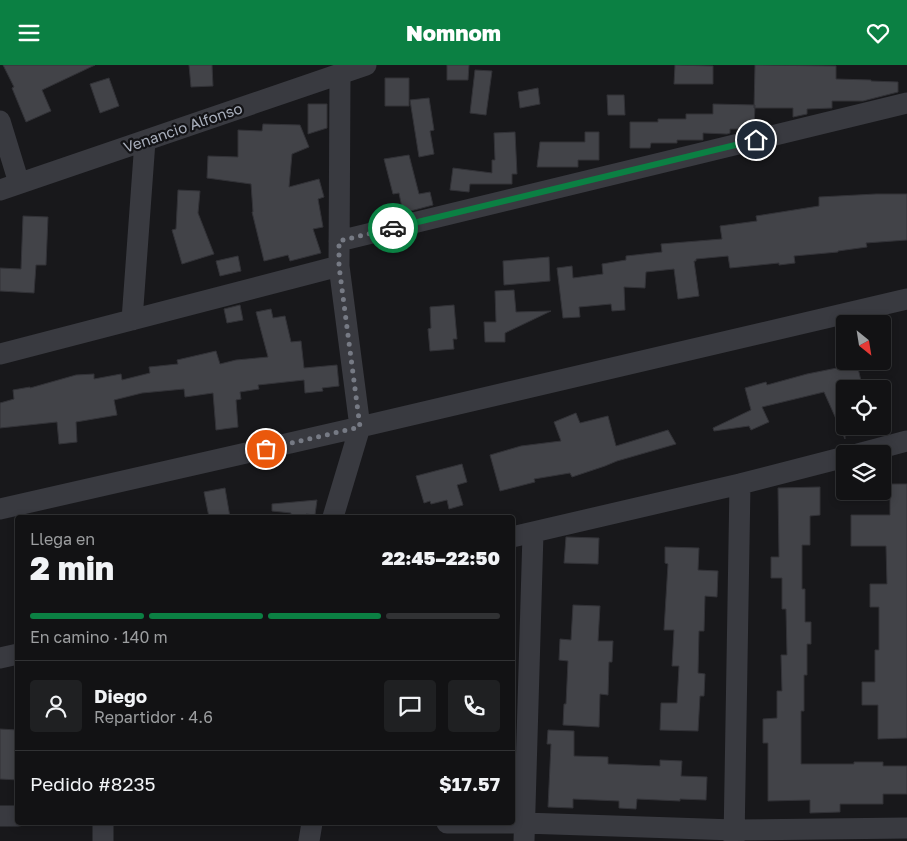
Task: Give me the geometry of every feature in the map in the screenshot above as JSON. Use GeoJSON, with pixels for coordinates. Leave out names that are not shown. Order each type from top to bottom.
{"type":"FeatureCollection","features":[{"type":"Feature","properties":{"kind":"street","name":"Venancio Alfonso"},"geometry":{"type":"LineString","coordinates":[[9,187],[366,65]]}},
{"type":"Feature","properties":{"kind":"street"},"geometry":{"type":"LineString","coordinates":[[334,515],[360,427],[339,266],[340,75]]}},
{"type":"Feature","properties":{"kind":"street"},"geometry":{"type":"LineString","coordinates":[[339,241],[907,103]]}},
{"type":"Feature","properties":{"kind":"street"},"geometry":{"type":"LineString","coordinates":[[0,121],[9,187]]}},
{"type":"Feature","properties":{"kind":"street"},"geometry":{"type":"LineString","coordinates":[[132,320],[145,141]]}},
{"type":"Feature","properties":{"kind":"street"},"geometry":{"type":"LineString","coordinates":[[0,354],[339,266]]}},
{"type":"Feature","properties":{"kind":"street"},"geometry":{"type":"LineString","coordinates":[[0,509],[907,299]]}},
{"type":"Feature","properties":{"kind":"street"},"geometry":{"type":"LineString","coordinates":[[891,445],[907,441]]}},
{"type":"Feature","properties":{"kind":"street"},"geometry":{"type":"LineString","coordinates":[[524,832],[523,535],[836,459]]}},
{"type":"Feature","properties":{"kind":"street"},"geometry":{"type":"LineString","coordinates":[[734,836],[740,484]]}},
{"type":"Feature","properties":{"kind":"street"},"geometry":{"type":"LineString","coordinates":[[0,658],[15,654]]}},
{"type":"Feature","properties":{"kind":"street"},"geometry":{"type":"LineString","coordinates":[[0,817],[15,816]]}},
{"type":"Feature","properties":{"kind":"street"},"geometry":{"type":"LineString","coordinates":[[103,825],[103,841]]}},
{"type":"Feature","properties":{"kind":"street"},"geometry":{"type":"LineString","coordinates":[[309,841],[312,825]]}},
{"type":"Feature","properties":{"kind":"street"},"geometry":{"type":"LineString","coordinates":[[464,825],[524,832],[734,836],[907,828]]}},
{"type":"Feature","properties":{"kind":"building"},"geometry":{"type":"Polygon","coordinates":[[[3,65],[95,65],[42,90],[51,111],[26,122],[12,88],[14,87],[3,65]]]}},
{"type":"Feature","properties":{"kind":"building"},"geometry":{"type":"Polygon","coordinates":[[[189,65],[212,65],[213,86],[191,87],[189,65]]]}},
{"type":"Feature","properties":{"kind":"building"},"geometry":{"type":"Polygon","coordinates":[[[447,65],[469,65],[468,80],[447,80],[447,65]]]}},
{"type":"Feature","properties":{"kind":"building"},"geometry":{"type":"Polygon","coordinates":[[[675,65],[713,66],[713,84],[674,84],[675,65]]]}},
{"type":"Feature","properties":{"kind":"building"},"geometry":{"type":"Polygon","coordinates":[[[755,65],[836,66],[836,79],[898,82],[898,92],[863,101],[832,101],[832,108],[807,109],[807,114],[793,117],[793,108],[754,108],[755,65]]]}},
{"type":"Feature","properties":{"kind":"building"},"geometry":{"type":"Polygon","coordinates":[[[475,70],[492,71],[486,115],[470,113],[475,70]]]}},
{"type":"Feature","properties":{"kind":"building"},"geometry":{"type":"Polygon","coordinates":[[[109,78],[119,106],[100,113],[90,84],[109,78]]]}},
{"type":"Feature","properties":{"kind":"building"},"geometry":{"type":"Polygon","coordinates":[[[385,78],[409,78],[409,106],[385,106],[385,78]]]}},
{"type":"Feature","properties":{"kind":"building"},"geometry":{"type":"Polygon","coordinates":[[[538,88],[540,104],[520,108],[518,92],[538,88]]]}},
{"type":"Feature","properties":{"kind":"building"},"geometry":{"type":"Polygon","coordinates":[[[607,95],[624,95],[625,115],[608,115],[607,95]]]}},
{"type":"Feature","properties":{"kind":"building"},"geometry":{"type":"Polygon","coordinates":[[[429,98],[434,130],[430,131],[434,154],[419,157],[410,100],[429,98]]]}},
{"type":"Feature","properties":{"kind":"building"},"geometry":{"type":"Polygon","coordinates":[[[308,104],[327,104],[327,128],[308,134],[308,104]]]}},
{"type":"Feature","properties":{"kind":"building"},"geometry":{"type":"Polygon","coordinates":[[[713,104],[755,105],[754,127],[730,129],[730,133],[727,134],[703,133],[703,140],[677,140],[677,143],[651,143],[650,148],[630,148],[630,122],[658,122],[658,119],[686,119],[686,114],[713,114],[713,104]]]}},
{"type":"Feature","properties":{"kind":"building"},"geometry":{"type":"Polygon","coordinates":[[[263,124],[300,125],[309,147],[292,154],[289,187],[319,179],[324,197],[318,199],[323,227],[313,229],[321,253],[290,261],[288,255],[264,261],[252,212],[251,184],[207,178],[208,156],[238,157],[238,130],[262,131],[263,124]]]}},
{"type":"Feature","properties":{"kind":"building"},"geometry":{"type":"Polygon","coordinates":[[[515,132],[517,174],[512,174],[512,184],[470,184],[469,192],[450,190],[453,168],[492,173],[492,160],[495,160],[494,133],[515,132]]]}},
{"type":"Feature","properties":{"kind":"building"},"geometry":{"type":"Polygon","coordinates":[[[585,132],[599,132],[599,160],[578,160],[578,167],[537,167],[540,142],[585,142],[585,132]]]}},
{"type":"Feature","properties":{"kind":"building"},"geometry":{"type":"Polygon","coordinates":[[[409,155],[419,194],[430,192],[433,205],[403,213],[399,193],[393,194],[384,159],[409,155]]]}},
{"type":"Feature","properties":{"kind":"building"},"geometry":{"type":"Polygon","coordinates":[[[178,190],[200,191],[198,213],[214,254],[182,264],[172,230],[176,229],[178,190]]]}},
{"type":"Feature","properties":{"kind":"building"},"geometry":{"type":"Polygon","coordinates":[[[907,194],[907,240],[866,243],[867,247],[794,256],[795,263],[779,265],[779,263],[730,268],[728,256],[696,259],[694,261],[699,296],[678,299],[674,269],[646,272],[645,288],[624,287],[625,310],[612,311],[611,304],[579,307],[580,317],[563,318],[557,268],[572,266],[573,278],[603,274],[602,264],[626,260],[626,256],[662,252],[661,244],[722,239],[720,226],[757,221],[756,216],[819,206],[819,197],[907,194]]]}},
{"type":"Feature","properties":{"kind":"building"},"geometry":{"type":"Polygon","coordinates":[[[23,216],[48,217],[46,265],[36,265],[34,293],[0,291],[0,268],[21,269],[23,216]]]}},
{"type":"Feature","properties":{"kind":"building"},"geometry":{"type":"Polygon","coordinates":[[[238,256],[241,271],[220,276],[216,261],[238,256]]]}},
{"type":"Feature","properties":{"kind":"building"},"geometry":{"type":"Polygon","coordinates":[[[549,257],[550,281],[504,285],[503,261],[549,257]]]}},
{"type":"Feature","properties":{"kind":"building"},"geometry":{"type":"Polygon","coordinates":[[[514,290],[516,312],[551,311],[505,333],[505,342],[485,342],[484,322],[496,322],[495,291],[514,290]]]}},
{"type":"Feature","properties":{"kind":"building"},"geometry":{"type":"Polygon","coordinates":[[[240,305],[243,320],[227,323],[224,309],[240,305]]]}},
{"type":"Feature","properties":{"kind":"building"},"geometry":{"type":"Polygon","coordinates":[[[454,305],[457,339],[453,339],[454,349],[430,351],[428,329],[431,328],[430,307],[454,305]]]}},
{"type":"Feature","properties":{"kind":"building"},"geometry":{"type":"Polygon","coordinates":[[[271,309],[273,318],[285,316],[291,342],[301,341],[304,368],[337,365],[339,386],[322,388],[323,391],[305,393],[304,380],[258,385],[259,389],[240,392],[241,399],[236,400],[238,427],[216,430],[213,393],[185,397],[184,389],[142,393],[114,400],[117,415],[76,422],[77,442],[59,444],[57,422],[0,428],[0,403],[14,399],[13,390],[30,388],[76,375],[94,374],[94,379],[121,374],[122,380],[150,373],[149,367],[178,364],[177,360],[216,351],[220,364],[236,360],[268,357],[256,312],[271,309]]]}},
{"type":"Feature","properties":{"kind":"building"},"geometry":{"type":"Polygon","coordinates":[[[836,368],[836,370],[858,370],[861,380],[836,380],[836,419],[824,392],[762,407],[769,422],[751,430],[749,426],[714,431],[713,428],[751,410],[745,388],[766,382],[767,385],[836,368]]]}},
{"type":"Feature","properties":{"kind":"building"},"geometry":{"type":"Polygon","coordinates":[[[576,413],[580,423],[608,416],[616,446],[668,430],[676,444],[617,461],[572,477],[570,473],[534,479],[535,482],[500,491],[490,455],[521,446],[561,441],[554,422],[576,413]]]}},
{"type":"Feature","properties":{"kind":"building"},"geometry":{"type":"Polygon","coordinates":[[[462,464],[467,482],[457,485],[463,505],[449,509],[447,500],[431,504],[430,501],[424,503],[416,476],[462,464]]]}},
{"type":"Feature","properties":{"kind":"building"},"geometry":{"type":"Polygon","coordinates":[[[891,484],[907,484],[907,738],[878,739],[878,705],[862,705],[862,682],[875,682],[875,650],[879,650],[879,607],[870,607],[870,584],[887,584],[886,546],[851,546],[851,515],[890,515],[891,484]]]}},
{"type":"Feature","properties":{"kind":"building"},"geometry":{"type":"Polygon","coordinates":[[[820,487],[820,515],[810,516],[810,545],[802,545],[802,589],[805,589],[805,622],[811,622],[811,644],[807,644],[807,675],[804,675],[804,711],[801,711],[801,764],[883,762],[883,766],[907,766],[907,794],[883,794],[883,804],[840,804],[840,812],[810,813],[810,800],[768,801],[768,743],[763,743],[763,719],[777,718],[777,691],[782,691],[781,655],[787,655],[786,609],[782,609],[782,578],[771,578],[771,557],[779,557],[778,488],[820,487]]]}},
{"type":"Feature","properties":{"kind":"building"},"geometry":{"type":"Polygon","coordinates":[[[225,488],[230,515],[209,515],[204,492],[225,488]]]}},
{"type":"Feature","properties":{"kind":"building"},"geometry":{"type":"Polygon","coordinates":[[[317,500],[315,515],[291,515],[291,513],[272,511],[272,504],[317,500]]]}},
{"type":"Feature","properties":{"kind":"building"},"geometry":{"type":"Polygon","coordinates":[[[566,537],[599,538],[598,564],[564,563],[566,537]]]}},
{"type":"Feature","properties":{"kind":"building"},"geometry":{"type":"Polygon","coordinates":[[[665,547],[699,548],[698,570],[718,571],[717,597],[705,596],[704,631],[699,631],[698,673],[705,674],[704,696],[700,696],[698,731],[660,730],[661,703],[677,703],[679,666],[672,666],[674,630],[664,630],[668,564],[665,563],[665,547]]]}},
{"type":"Feature","properties":{"kind":"building"},"geometry":{"type":"Polygon","coordinates":[[[573,605],[600,606],[598,641],[613,641],[612,662],[609,662],[608,695],[600,694],[599,727],[563,725],[568,661],[559,660],[560,639],[571,640],[573,605]]]}},
{"type":"Feature","properties":{"kind":"building"},"geometry":{"type":"Polygon","coordinates":[[[0,729],[15,730],[15,780],[0,779],[0,729]]]}},
{"type":"Feature","properties":{"kind":"building"},"geometry":{"type":"Polygon","coordinates":[[[548,730],[574,731],[574,756],[608,757],[608,764],[660,766],[660,760],[682,761],[681,776],[707,777],[706,800],[637,799],[636,809],[619,808],[619,801],[573,799],[573,808],[548,807],[551,744],[547,744],[548,730]]]}},
{"type":"Feature","properties":{"kind":"way so far"},"geometry":{"type":"LineString","coordinates":[[266,449],[360,427],[339,266],[339,241],[393,228]]}},
{"type":"Feature","properties":{"kind":"route"},"geometry":{"type":"LineString","coordinates":[[393,228],[756,140]]}}]}
